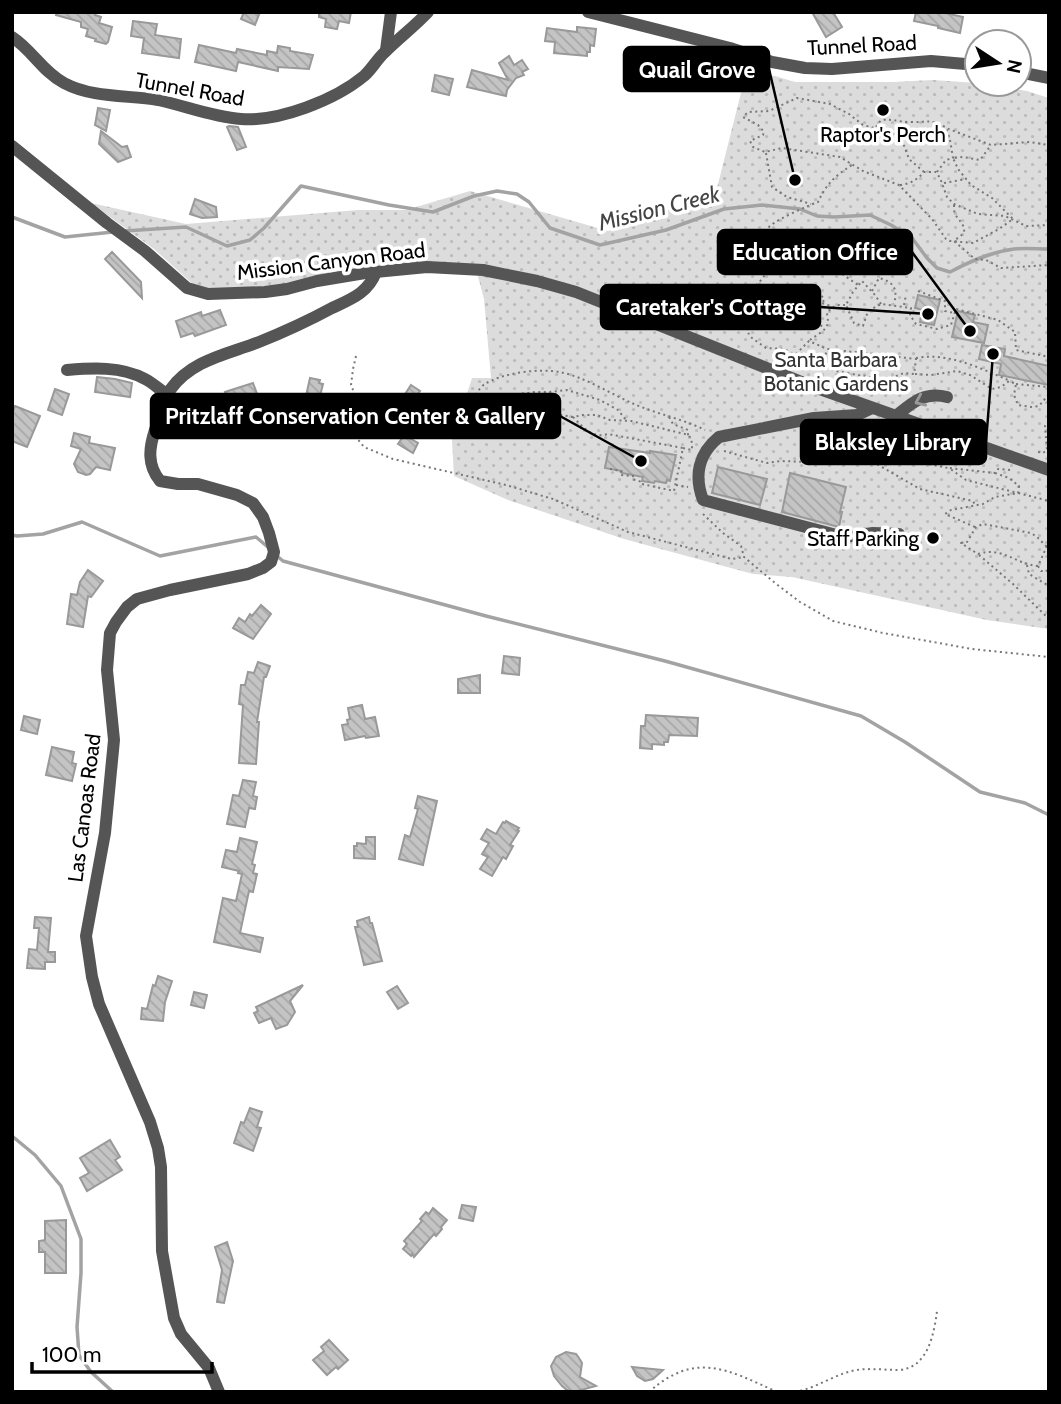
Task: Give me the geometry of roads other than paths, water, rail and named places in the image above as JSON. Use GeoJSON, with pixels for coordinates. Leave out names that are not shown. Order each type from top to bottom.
{"type":"FeatureCollection","features":[{"type":"Feature","properties":{"kind":"street"},"geometry":{"type":"LineString","coordinates":[[386,50],[391,12]]}},
{"type":"Feature","properties":{"kind":"street","name":"Tunnel Road"},"geometry":{"type":"LineString","coordinates":[[12,37],[54,77],[78,89],[157,100],[218,116],[240,119],[268,118],[311,106],[334,96],[366,74],[386,50],[428,12]]}},
{"type":"Feature","properties":{"kind":"street","name":"Tunnel Road"},"geometry":{"type":"LineString","coordinates":[[588,12],[730,48],[772,62],[805,68],[845,68],[931,61],[963,64]]}},
{"type":"Feature","properties":{"kind":"street","name":"Mission Canyon Road"},"geometry":{"type":"LineString","coordinates":[[12,146],[145,251],[187,288],[208,294],[265,292],[317,281],[417,267],[483,270],[537,281],[576,292],[814,387],[1049,470]]}},
{"type":"Feature","properties":{"kind":"street","name":"Las Canoas Road"},"geometry":{"type":"LineString","coordinates":[[219,1392],[209,1368],[181,1334],[174,1318],[162,1251],[158,1148],[150,1122],[99,1004],[86,936],[105,833],[113,753],[107,670],[110,633],[127,607],[137,599],[263,569],[271,562],[274,552],[270,533],[253,503],[237,495],[198,484],[160,481],[155,474],[150,448],[170,390],[190,371],[209,359],[297,326],[356,296],[372,283],[376,272]]}},
{"type":"Feature","properties":{"kind":"street"},"geometry":{"type":"LineString","coordinates":[[66,370],[100,369],[124,372],[145,379],[168,395]]}},
{"type":"Feature","properties":{"kind":"street"},"geometry":{"type":"LineString","coordinates":[[895,416],[918,399],[937,394],[947,397]]}},
{"type":"Feature","properties":{"kind":"street"},"geometry":{"type":"LineString","coordinates":[[872,408],[858,415],[814,418],[718,439],[709,445],[699,463],[698,486],[703,500],[844,537],[873,533],[899,534]]}},
{"type":"Feature","properties":{"kind":"waterway","name":"Mission Creek"},"geometry":{"type":"LineString","coordinates":[[124,231],[186,227],[227,246],[250,240],[301,186],[433,212],[474,196],[497,191],[517,194],[529,202],[550,228],[600,245],[666,230],[724,209],[762,205],[800,209],[817,216],[870,215],[912,238],[937,268],[950,272],[997,252],[1049,249]]}},
{"type":"Feature","properties":{"kind":"waterway","name":"Mission Creek"},"geometry":{"type":"LineString","coordinates":[[12,217],[65,237],[113,232]]}},
{"type":"Feature","properties":{"kind":"waterway"},"geometry":{"type":"LineString","coordinates":[[12,535],[43,534],[82,522],[160,556],[256,537],[269,548]]}},
{"type":"Feature","properties":{"kind":"waterway"},"geometry":{"type":"LineString","coordinates":[[277,556],[283,561],[665,661],[861,716],[980,792],[1025,803],[1049,815]]}},
{"type":"Feature","properties":{"kind":"waterway"},"geometry":{"type":"LineString","coordinates":[[12,1136],[35,1155],[61,1186],[81,1239],[77,1327],[79,1355],[91,1372],[113,1392]]}},
{"type":"Feature","properties":{"kind":"place","name":"Raptor's Perch"},"geometry":{"type":"Point","coordinates":[883,110]}},
{"type":"Feature","properties":{"kind":"place","name":"Quail Grove"},"geometry":{"type":"Point","coordinates":[795,180]}},
{"type":"Feature","properties":{"kind":"place","name":"Caretaker's Cottage"},"geometry":{"type":"Point","coordinates":[928,314]}},
{"type":"Feature","properties":{"kind":"place","name":"Education Office"},"geometry":{"type":"Point","coordinates":[970,331]}},
{"type":"Feature","properties":{"kind":"place","name":"Blaksley Library"},"geometry":{"type":"Point","coordinates":[993,354]}},
{"type":"Feature","properties":{"kind":"place","name":"Pritzlaff Conservation Center & Gallery"},"geometry":{"type":"Point","coordinates":[641,461]}},
{"type":"Feature","properties":{"kind":"place","name":"Staff Parking"},"geometry":{"type":"Point","coordinates":[933,538]}},
{"type":"Feature","properties":{"kind":"park label","name":"Santa Barbara Botanic Gardens"},"geometry":{"type":"Point","coordinates":[836,371]}}]}
